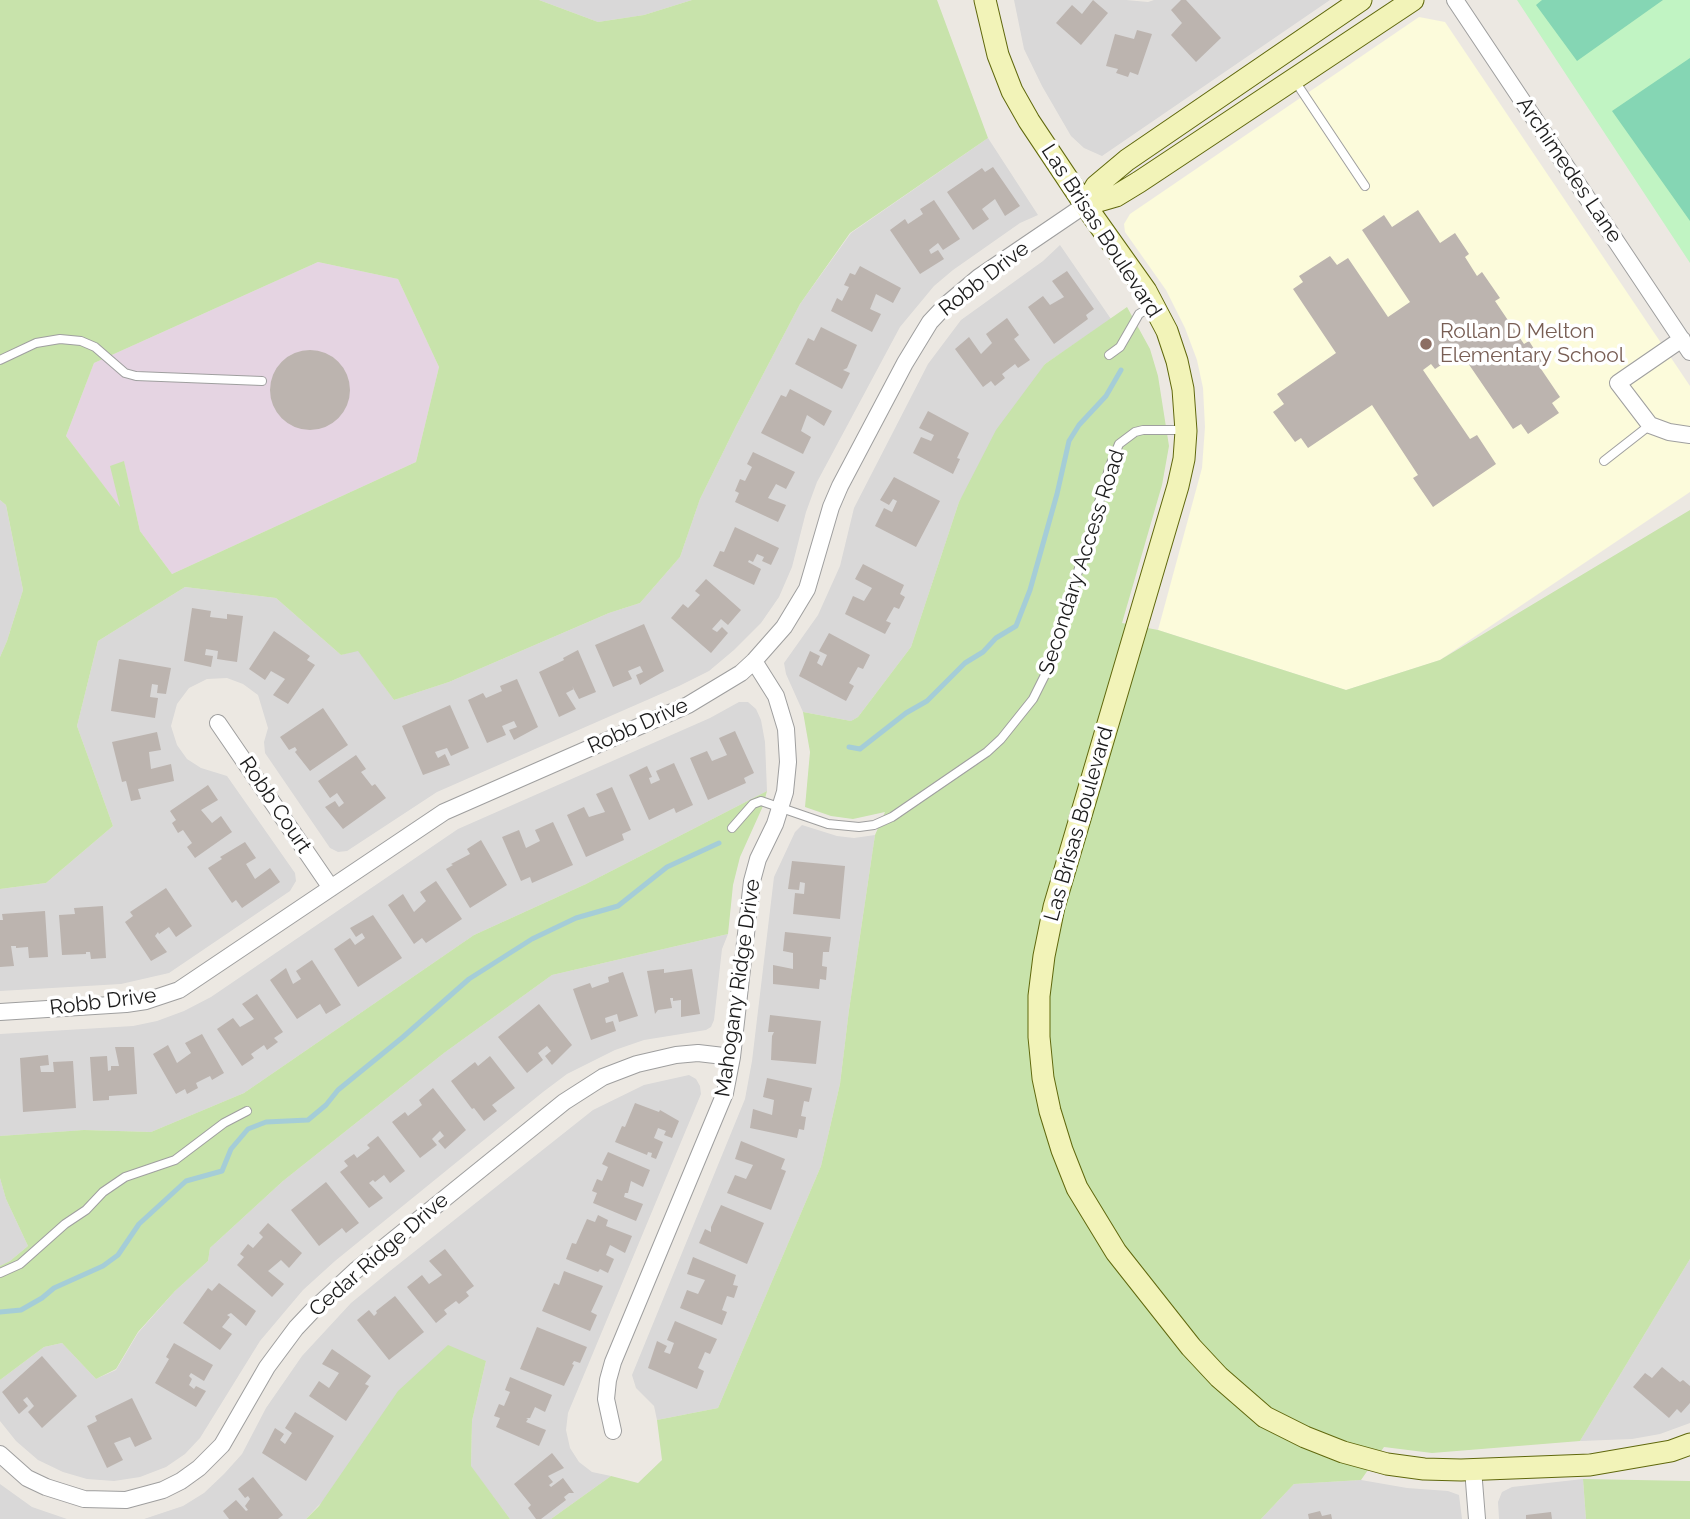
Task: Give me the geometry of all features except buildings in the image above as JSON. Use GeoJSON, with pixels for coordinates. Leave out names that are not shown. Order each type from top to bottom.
{"type":"FeatureCollection","features":[{"type":"Feature","properties":{"kind":"street","name":"Las Brisas Boulevard"},"geometry":{"type":"LineString","coordinates":[[985,0],[998,55],[1012,91],[1085,205],[1146,291],[1167,331],[1183,389],[1186,430],[1178,486],[1054,907],[1044,956],[1039,996],[1039,1037],[1050,1111],[1077,1188],[1116,1252],[1191,1347],[1219,1377],[1265,1417],[1305,1437],[1354,1456],[1424,1469],[1600,1464],[1671,1451],[1690,1444]]}},
{"type":"Feature","properties":{"kind":"street","name":"Robb Drive"},"geometry":{"type":"LineString","coordinates":[[1085,205],[1096,186],[1127,160],[1362,0]]}},
{"type":"Feature","properties":{"kind":"street","name":"Robb Drive"},"geometry":{"type":"LineString","coordinates":[[0,1012],[126,1004],[171,993],[194,982],[444,812],[688,705],[719,688],[754,662],[784,627],[807,589],[835,496],[905,363],[930,322],[947,304],[979,277],[1085,205],[1116,196],[1139,182],[1413,0]]}},
{"type":"Feature","properties":{"kind":"street","name":"Archimedes Lane"},"geometry":{"type":"LineString","coordinates":[[1455,0],[1686,345],[1618,383],[1650,425]]}},
{"type":"Feature","properties":{"kind":"street"},"geometry":{"type":"LineString","coordinates":[[1650,425],[1669,432],[1690,435]]}},
{"type":"Feature","properties":{"kind":"street","name":"Mahogany Ridge Drive"},"geometry":{"type":"LineString","coordinates":[[613,1431],[606,1399],[613,1362],[725,1093],[732,1057],[752,881],[758,859],[780,808],[788,776],[786,729],[776,696],[754,662]]}},
{"type":"Feature","properties":{"kind":"street","name":"Robb Court"},"geometry":{"type":"LineString","coordinates":[[218,723],[331,888]]}},
{"type":"Feature","properties":{"kind":"street","name":"Cedar Ridge Drive"},"geometry":{"type":"LineString","coordinates":[[0,1454],[27,1478],[55,1491],[84,1499],[126,1500],[163,1490],[181,1481],[199,1468],[222,1445],[267,1367],[313,1310],[355,1271],[564,1102],[603,1077],[637,1064],[698,1053],[732,1057]]}},
{"type":"Feature","properties":{"kind":"street"},"geometry":{"type":"LineString","coordinates":[[1473,1469],[1477,1519]]}},
{"type":"Feature","properties":{"kind":"lane"},"geometry":{"type":"LineString","coordinates":[[1293,78],[1365,186]]}},
{"type":"Feature","properties":{"kind":"lane"},"geometry":{"type":"LineString","coordinates":[[1109,355],[1120,346],[1139,314],[1153,305]]}},
{"type":"Feature","properties":{"kind":"lane"},"geometry":{"type":"LineString","coordinates":[[0,360],[36,343],[60,339],[81,341],[94,347],[125,373],[136,376],[262,381]]}},
{"type":"Feature","properties":{"kind":"lane"},"geometry":{"type":"LineString","coordinates":[[1604,461],[1650,425]]}},
{"type":"Feature","properties":{"kind":"lane","name":"Secondary Access Road"},"geometry":{"type":"LineString","coordinates":[[732,828],[753,804],[761,801],[843,827],[874,825],[892,817],[994,746],[1033,699],[1049,667],[1119,444],[1135,432],[1143,430],[1186,430]]}},
{"type":"Feature","properties":{"kind":"lane"},"geometry":{"type":"LineString","coordinates":[[0,1273],[20,1264],[125,1177],[175,1160],[224,1123],[247,1111]]}},
{"type":"Feature","properties":{"kind":"shaded area"},"geometry":{"type":"Polygon","coordinates":[[[539,0],[692,0],[644,15],[598,22],[539,0]]]}},
{"type":"Feature","properties":{"kind":"shaded area"},"geometry":{"type":"Polygon","coordinates":[[[1014,0],[1330,0],[1102,156],[1084,148],[1071,136],[1042,86],[1024,49],[1014,0]]]}},
{"type":"Feature","properties":{"kind":"shaded area","name":"Rollan D Melton Elementary School"},"geometry":{"type":"Polygon","coordinates":[[[1419,17],[1445,22],[1690,386],[1690,492],[1440,660],[1346,690],[1158,630],[1202,468],[1205,427],[1203,388],[1197,360],[1185,328],[1166,290],[1125,232],[1124,224],[1130,214],[1419,17]]]}},
{"type":"Feature","properties":{"kind":"shaded area"},"geometry":{"type":"Polygon","coordinates":[[[988,138],[1038,215],[1020,223],[953,270],[934,286],[900,327],[817,482],[792,567],[779,597],[761,623],[734,650],[709,671],[679,686],[437,792],[347,851],[338,852],[330,848],[265,753],[264,742],[268,728],[258,695],[243,684],[227,678],[207,679],[189,688],[177,704],[171,726],[177,745],[187,759],[201,768],[227,776],[295,873],[296,881],[290,891],[169,973],[121,984],[0,991],[0,889],[46,883],[113,826],[77,726],[98,641],[185,587],[276,598],[341,655],[358,650],[394,700],[449,682],[609,613],[640,603],[680,557],[700,499],[800,304],[851,233],[988,138]]]}},
{"type":"Feature","properties":{"kind":"shaded area"},"geometry":{"type":"Polygon","coordinates":[[[1060,245],[1111,319],[1045,364],[959,502],[911,647],[858,717],[851,721],[803,712],[786,674],[784,663],[818,615],[840,566],[854,508],[928,364],[961,320],[1043,261],[1060,245]]]}},
{"type":"Feature","properties":{"kind":"shaded area"},"geometry":{"type":"Polygon","coordinates":[[[318,262],[398,279],[439,367],[416,462],[172,574],[140,531],[124,462],[121,509],[66,436],[94,363],[318,262]]]}},
{"type":"Feature","properties":{"kind":"shaded area"},"geometry":{"type":"Polygon","coordinates":[[[0,500],[6,505],[23,590],[0,657],[0,500]]]}},
{"type":"Feature","properties":{"kind":"shaded area"},"geometry":{"type":"Polygon","coordinates":[[[739,702],[748,702],[756,709],[761,720],[765,742],[767,791],[586,884],[474,935],[244,1093],[151,1132],[84,1130],[0,1136],[0,1034],[133,1026],[184,1011],[211,997],[458,829],[710,718],[739,702]]]}},
{"type":"Feature","properties":{"kind":"shaded area"},"geometry":{"type":"Polygon","coordinates":[[[802,825],[837,836],[854,838],[875,835],[840,1084],[821,1166],[718,1408],[657,1420],[654,1406],[636,1388],[632,1375],[745,1099],[774,877],[795,832],[802,825]]]}},
{"type":"Feature","properties":{"kind":"shaded area"},"geometry":{"type":"Polygon","coordinates":[[[728,934],[722,949],[711,1027],[644,1040],[615,1050],[567,1074],[543,1092],[303,1290],[260,1341],[200,1438],[185,1454],[166,1467],[140,1477],[114,1481],[87,1479],[63,1472],[38,1460],[16,1441],[0,1421],[0,1380],[44,1347],[62,1343],[96,1379],[116,1370],[138,1333],[175,1291],[208,1261],[210,1248],[283,1181],[444,1053],[552,975],[728,934]]]}},
{"type":"Feature","properties":{"kind":"shaded area"},"geometry":{"type":"Polygon","coordinates":[[[689,1075],[696,1079],[701,1094],[568,1413],[566,1430],[570,1448],[579,1462],[592,1472],[611,1476],[551,1519],[510,1519],[471,1467],[472,1421],[486,1361],[306,1519],[144,1519],[183,1506],[204,1493],[224,1474],[242,1454],[266,1408],[302,1356],[351,1303],[390,1271],[593,1110],[644,1085],[689,1075]]]}},
{"type":"Feature","properties":{"kind":"shaded area"},"geometry":{"type":"Polygon","coordinates":[[[0,1178],[6,1199],[28,1246],[0,1266],[0,1178]]]}},
{"type":"Feature","properties":{"kind":"shaded area"},"geometry":{"type":"Polygon","coordinates":[[[1690,1259],[1690,1423],[1660,1434],[1632,1439],[1580,1441],[1690,1259]]]}},
{"type":"Feature","properties":{"kind":"shaded area"},"geometry":{"type":"Polygon","coordinates":[[[1583,1479],[1586,1519],[1499,1519],[1498,1502],[1502,1492],[1512,1487],[1583,1479]]]}},
{"type":"Feature","properties":{"kind":"shaded area"},"geometry":{"type":"Polygon","coordinates":[[[1361,1480],[1407,1488],[1448,1491],[1459,1495],[1462,1519],[1261,1519],[1294,1484],[1361,1480]]]}},
{"type":"Feature","properties":{"kind":"shaded area"},"geometry":{"type":"Polygon","coordinates":[[[0,1484],[32,1507],[67,1519],[0,1519],[0,1484]]]}},
{"type":"Feature","properties":{"kind":"green space"},"geometry":{"type":"Polygon","coordinates":[[[0,0],[539,0],[598,22],[644,15],[692,0],[937,0],[988,138],[850,233],[800,304],[700,499],[680,557],[640,603],[609,613],[449,682],[394,700],[358,651],[341,655],[276,598],[185,587],[98,641],[77,726],[113,826],[46,883],[0,889],[0,657],[23,590],[6,505],[0,500],[0,0]],[[318,262],[94,363],[66,436],[120,507],[110,466],[124,461],[140,531],[172,574],[416,462],[439,367],[398,279],[318,262]]]}},
{"type":"Feature","properties":{"kind":"green space"},"geometry":{"type":"Polygon","coordinates":[[[1517,0],[1690,0],[1690,263],[1517,0]]]}},
{"type":"Feature","properties":{"kind":"green space"},"geometry":{"type":"Polygon","coordinates":[[[1542,0],[1663,0],[1577,61],[1536,5],[1542,0]]]}},
{"type":"Feature","properties":{"kind":"green space"},"geometry":{"type":"Polygon","coordinates":[[[1690,58],[1690,221],[1612,111],[1690,58]]]}},
{"type":"Feature","properties":{"kind":"green space"},"geometry":{"type":"Polygon","coordinates":[[[1127,307],[1150,349],[1158,376],[1169,446],[1162,485],[1122,623],[1158,630],[1346,690],[1440,660],[1690,510],[1690,1259],[1580,1441],[1432,1453],[1384,1447],[1361,1480],[1294,1484],[1261,1519],[551,1519],[611,1476],[638,1483],[662,1460],[657,1420],[718,1408],[821,1166],[840,1084],[875,835],[885,812],[853,819],[831,816],[805,807],[810,752],[803,712],[851,721],[858,717],[911,647],[959,502],[996,430],[1045,364],[1127,307]]]}},
{"type":"Feature","properties":{"kind":"green space"},"geometry":{"type":"Polygon","coordinates":[[[767,791],[740,857],[733,885],[728,934],[552,975],[444,1053],[283,1181],[210,1248],[208,1261],[175,1291],[138,1332],[116,1369],[96,1379],[62,1343],[44,1347],[0,1380],[0,1266],[28,1246],[6,1199],[0,1178],[0,1136],[84,1130],[151,1132],[244,1093],[474,935],[586,884],[767,791]]]}},
{"type":"Feature","properties":{"kind":"green space"},"geometry":{"type":"Polygon","coordinates":[[[448,1345],[486,1361],[472,1421],[471,1466],[510,1519],[306,1519],[319,1506],[398,1391],[448,1345]]]}},
{"type":"Feature","properties":{"kind":"green space"},"geometry":{"type":"Polygon","coordinates":[[[1583,1479],[1690,1481],[1690,1519],[1586,1519],[1583,1479]]]}},
{"type":"Feature","properties":{"kind":"waterway"},"geometry":{"type":"LineString","coordinates":[[849,747],[860,749],[906,713],[927,701],[965,663],[1016,626],[1030,590],[1069,441],[1079,425],[1106,396],[1121,370]]}},
{"type":"Feature","properties":{"kind":"waterway"},"geometry":{"type":"LineString","coordinates":[[0,1312],[21,1310],[54,1288],[103,1266],[118,1255],[139,1224],[186,1181],[222,1171],[231,1149],[248,1129],[266,1122],[308,1120],[326,1105],[338,1090],[469,979],[532,939],[576,918],[618,906],[667,867],[719,843]]}},
{"type":"Feature","properties":{"kind":"place","name":"Rollan D Melton Elementary School"},"geometry":{"type":"Point","coordinates":[1426,344]}}]}
